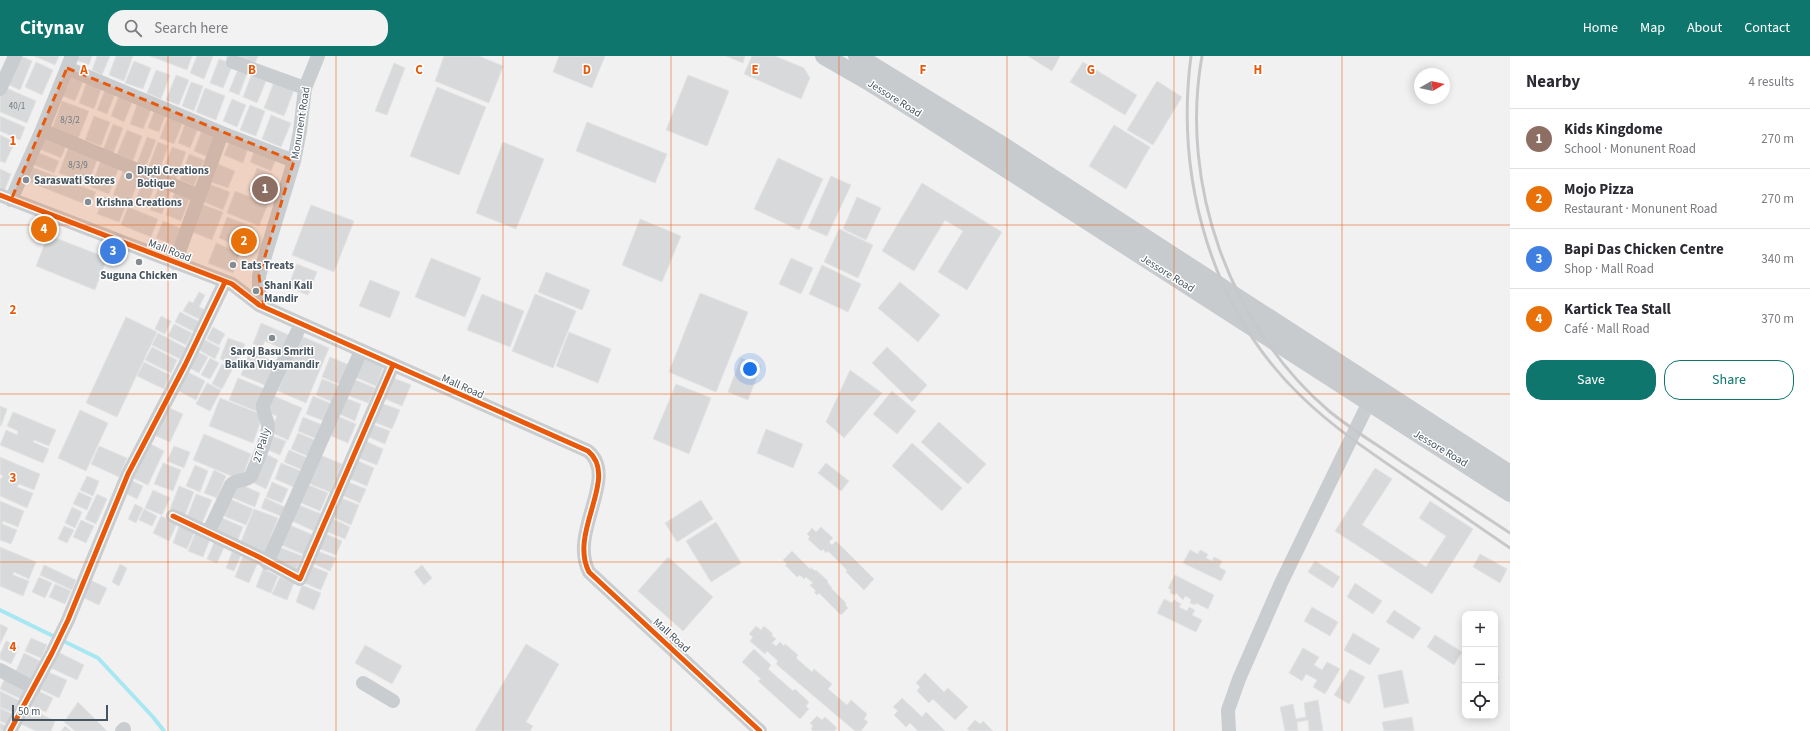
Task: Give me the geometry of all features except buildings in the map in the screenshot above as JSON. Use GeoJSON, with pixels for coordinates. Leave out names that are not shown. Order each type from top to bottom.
{"type":"FeatureCollection","features":[{"type":"Feature","properties":{"kind":"main road","name":"Jessore Road"},"geometry":{"type":"LineString","coordinates":[[824,56],[872,83],[1373,396],[1510,474]]}},
{"type":"Feature","properties":{"kind":"main road","name":"Jessore Road"},"geometry":{"type":"LineString","coordinates":[[857,56],[1005,147],[1373,396],[1510,493]]}},
{"type":"Feature","properties":{"kind":"street","name":"Monunent Road"},"geometry":{"type":"LineString","coordinates":[[264,307],[259,292],[259,276],[294,161],[300,131],[304,88],[318,56]]}},
{"type":"Feature","properties":{"kind":"street"},"geometry":{"type":"LineString","coordinates":[[0,89],[8,62]]}},
{"type":"Feature","properties":{"kind":"street"},"geometry":{"type":"LineString","coordinates":[[5,197],[42,130],[70,62],[222,133],[294,161]]}},
{"type":"Feature","properties":{"kind":"street"},"geometry":{"type":"LineString","coordinates":[[233,62],[304,88]]}},
{"type":"Feature","properties":{"kind":"street"},"geometry":{"type":"LineString","coordinates":[[42,130],[199,196]]}},
{"type":"Feature","properties":{"kind":"street"},"geometry":{"type":"LineString","coordinates":[[176,263],[222,133]]}},
{"type":"Feature","properties":{"kind":"street","name":"Mall Road"},"geometry":{"type":"LineString","coordinates":[[5,197],[229,283],[254,302],[264,307],[578,446],[592,454],[598,466],[599,475],[598,485],[585,530],[583,543],[586,566],[589,572],[760,731]]}},
{"type":"Feature","properties":{"kind":"street"},"geometry":{"type":"LineString","coordinates":[[10,731],[34,688],[68,620],[128,474],[229,283],[252,281],[259,276]]}},
{"type":"Feature","properties":{"kind":"street","name":"27 Pally"},"geometry":{"type":"LineString","coordinates":[[208,533],[231,486],[236,482],[246,480],[251,476],[268,430],[263,405],[301,324]]}},
{"type":"Feature","properties":{"kind":"street"},"geometry":{"type":"LineString","coordinates":[[267,563],[361,351]]}},
{"type":"Feature","properties":{"kind":"street"},"geometry":{"type":"LineString","coordinates":[[173,516],[300,579],[393,365]]}},
{"type":"Feature","properties":{"kind":"street"},"geometry":{"type":"LineString","coordinates":[[1229,731],[1228,710],[1242,672],[1281,583],[1373,396]]}},
{"type":"Feature","properties":{"kind":"street"},"geometry":{"type":"LineString","coordinates":[[0,670],[34,688]]}},
{"type":"Feature","properties":{"kind":"street"},"geometry":{"type":"LineString","coordinates":[[363,683],[393,701]]}},
{"type":"Feature","properties":{"kind":"highlighted area"},"geometry":{"type":"Polygon","coordinates":[[[67,68],[294,161],[259,276],[264,307],[232,284],[11,200],[67,68]]]}},
{"type":"Feature","properties":{"kind":"waterway"},"geometry":{"type":"LineString","coordinates":[[0,610],[98,658],[153,717],[164,731]]}},
{"type":"Feature","properties":{"kind":"railway"},"geometry":{"type":"LineString","coordinates":[[1191,56],[1187,102],[1189,149],[1195,195],[1206,240],[1223,284],[1244,325],[1271,363],[1303,398],[1340,430],[1510,548]]}},
{"type":"Feature","properties":{"kind":"railway"},"geometry":{"type":"LineString","coordinates":[[1202,56],[1197,105],[1198,154],[1206,203],[1220,250],[1239,295],[1264,338],[1294,377],[1329,411],[1347,425],[1510,533]]}},
{"type":"Feature","properties":{"kind":"cycle path"},"geometry":{"type":"LineString","coordinates":[[0,195],[232,284],[259,305],[588,451],[596,462],[599,475],[597,490],[584,540],[584,556],[589,572],[760,731]]}},
{"type":"Feature","properties":{"kind":"cycle path"},"geometry":{"type":"LineString","coordinates":[[10,731],[68,620],[128,474],[185,365],[225,282]]}},
{"type":"Feature","properties":{"kind":"cycle path"},"geometry":{"type":"LineString","coordinates":[[173,516],[259,557],[300,579],[393,365]]}},
{"type":"Feature","properties":{"kind":"place","name":"Dipti Creations Botique"},"geometry":{"type":"Point","coordinates":[129,176]}},
{"type":"Feature","properties":{"kind":"place","name":"Saraswati Stores"},"geometry":{"type":"Point","coordinates":[26,180]}},
{"type":"Feature","properties":{"kind":"place","name":"Kids Kingdome"},"geometry":{"type":"Point","coordinates":[265,189]}},
{"type":"Feature","properties":{"kind":"place","name":"Krishna Creations"},"geometry":{"type":"Point","coordinates":[88,202]}},
{"type":"Feature","properties":{"kind":"place","name":"Kartick Tea Stall"},"geometry":{"type":"Point","coordinates":[44,229]}},
{"type":"Feature","properties":{"kind":"place","name":"Mojo Pizza"},"geometry":{"type":"Point","coordinates":[244,241]}},
{"type":"Feature","properties":{"kind":"place","name":"Bapi Das Chicken Centre"},"geometry":{"type":"Point","coordinates":[113,251]}},
{"type":"Feature","properties":{"kind":"place","name":"Suguna Chicken"},"geometry":{"type":"Point","coordinates":[139,262]}},
{"type":"Feature","properties":{"kind":"place","name":"Eats Treats"},"geometry":{"type":"Point","coordinates":[233,265]}},
{"type":"Feature","properties":{"kind":"place","name":"Shani Kali Mandir"},"geometry":{"type":"Point","coordinates":[256,291]}},
{"type":"Feature","properties":{"kind":"place","name":"Saroj Basu Smriti Balika Vidyamandir"},"geometry":{"type":"Point","coordinates":[272,338]}}]}
